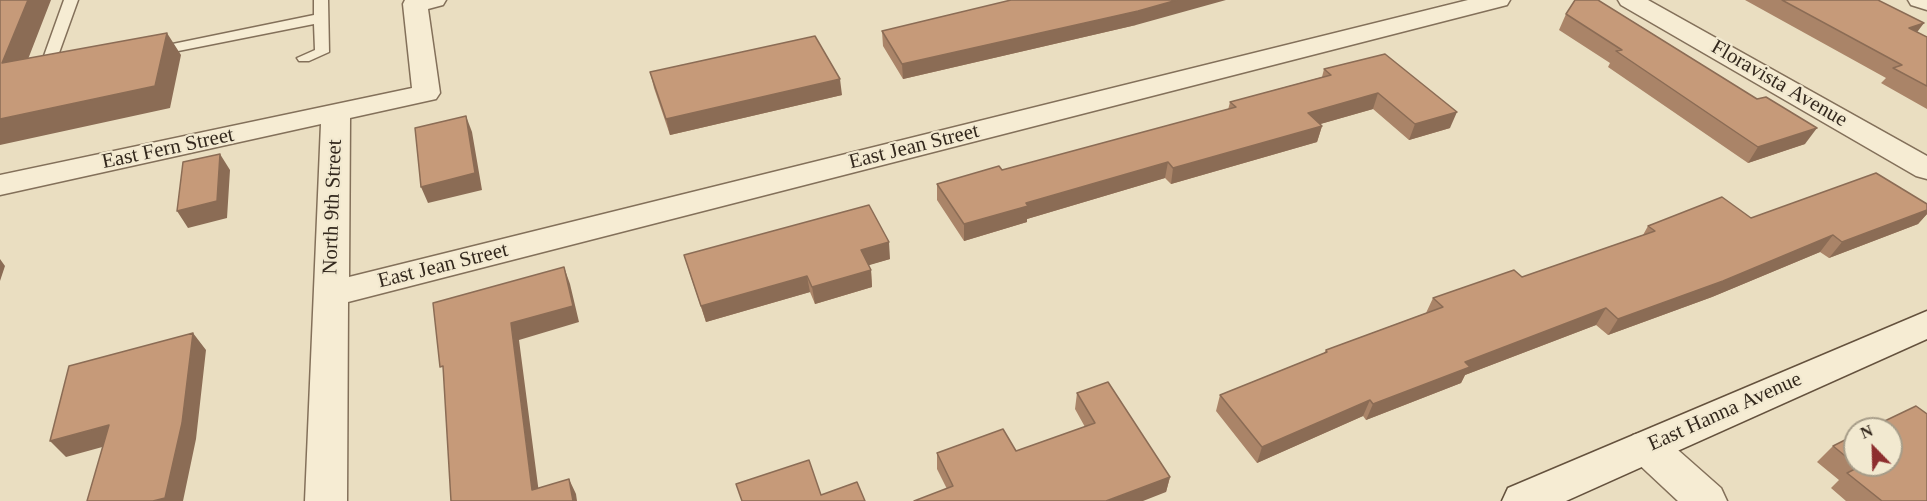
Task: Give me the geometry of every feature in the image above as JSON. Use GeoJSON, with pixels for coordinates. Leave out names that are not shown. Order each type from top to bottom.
{"type":"FeatureCollection","features":[{"type":"Feature","properties":{"kind":"street","name":"North 9th Street"},"geometry":{"type":"LineString","coordinates":[[326,501],[336,112],[426,93],[415,4],[434,0]]}},
{"type":"Feature","properties":{"kind":"street","name":"East Jean Street"},"geometry":{"type":"LineString","coordinates":[[330,294],[1498,0]]}},
{"type":"Feature","properties":{"kind":"street","name":"Floravista Avenue"},"geometry":{"type":"LineString","coordinates":[[1630,0],[1927,169]]}},
{"type":"Feature","properties":{"kind":"street"},"geometry":{"type":"LineString","coordinates":[[1920,0],[1927,3]]}},
{"type":"Feature","properties":{"kind":"street","name":"East Fern Street"},"geometry":{"type":"LineString","coordinates":[[0,185],[336,112]]}},
{"type":"Feature","properties":{"kind":"street","name":"East Hanna Avenue"},"geometry":{"type":"LineString","coordinates":[[1523,501],[1927,324]]}},
{"type":"Feature","properties":{"kind":"street"},"geometry":{"type":"LineString","coordinates":[[1647,447],[1706,501]]}},
{"type":"Feature","properties":{"kind":"lane"},"geometry":{"type":"LineString","coordinates":[[71,0],[47,67],[62,70],[74,68]]}},
{"type":"Feature","properties":{"kind":"lane"},"geometry":{"type":"LineString","coordinates":[[304,58],[322,52],[321,0]]}},
{"type":"Feature","properties":{"kind":"lane"},"geometry":{"type":"LineString","coordinates":[[141,54],[322,18]]}},
{"type":"Feature","properties":{"kind":"building"},"geometry":{"type":"Polygon","coordinates":[[[0,0],[28,0],[2,63],[167,33],[155,86],[0,119],[0,0]]]}},
{"type":"Feature","properties":{"kind":"building"},"geometry":{"type":"Polygon","coordinates":[[[1011,0],[1177,0],[1138,11],[902,64],[882,31],[1011,0]]]}},
{"type":"Feature","properties":{"kind":"building"},"geometry":{"type":"Polygon","coordinates":[[[1575,0],[1598,0],[1757,99],[1766,97],[1817,128],[1758,147],[1616,51],[1622,50],[1566,14],[1575,0]]]}},
{"type":"Feature","properties":{"kind":"building"},"geometry":{"type":"Polygon","coordinates":[[[1782,0],[1878,0],[1924,23],[1909,28],[1927,37],[1927,86],[1893,68],[1902,65],[1782,0]]]}},
{"type":"Feature","properties":{"kind":"building"},"geometry":{"type":"Polygon","coordinates":[[[815,36],[840,79],[666,119],[650,72],[815,36]]]}},
{"type":"Feature","properties":{"kind":"building"},"geometry":{"type":"Polygon","coordinates":[[[1385,54],[1457,112],[1415,124],[1378,93],[1308,113],[1322,126],[1173,168],[1168,162],[1026,203],[1028,206],[964,224],[937,184],[999,166],[1002,170],[1236,107],[1230,102],[1331,75],[1324,69],[1385,54]]]}},
{"type":"Feature","properties":{"kind":"building"},"geometry":{"type":"Polygon","coordinates":[[[466,116],[475,173],[421,187],[415,128],[466,116]]]}},
{"type":"Feature","properties":{"kind":"building"},"geometry":{"type":"Polygon","coordinates":[[[220,154],[217,201],[177,211],[183,162],[220,154]]]}},
{"type":"Feature","properties":{"kind":"building"},"geometry":{"type":"Polygon","coordinates":[[[1876,173],[1927,204],[1927,210],[1842,242],[1833,235],[1723,281],[1618,319],[1606,308],[1465,362],[1470,367],[1373,404],[1370,400],[1262,447],[1220,395],[1327,352],[1326,350],[1443,307],[1433,298],[1514,270],[1522,277],[1655,231],[1648,226],[1722,197],[1751,218],[1876,173]]]}},
{"type":"Feature","properties":{"kind":"building"},"geometry":{"type":"Polygon","coordinates":[[[869,205],[889,242],[861,250],[871,270],[812,287],[807,276],[701,306],[684,255],[869,205]]]}},
{"type":"Feature","properties":{"kind":"building"},"geometry":{"type":"Polygon","coordinates":[[[564,267],[573,306],[511,323],[532,490],[569,479],[573,501],[451,501],[443,366],[440,367],[433,303],[564,267]]]}},
{"type":"Feature","properties":{"kind":"building"},"geometry":{"type":"Polygon","coordinates":[[[193,333],[182,423],[165,498],[153,501],[87,501],[109,425],[50,441],[69,366],[193,333]]]}},
{"type":"Feature","properties":{"kind":"building"},"geometry":{"type":"Polygon","coordinates":[[[1108,382],[1170,477],[1106,501],[914,501],[953,486],[937,453],[1003,429],[1016,451],[1095,423],[1077,393],[1108,382]]]}},
{"type":"Feature","properties":{"kind":"building"},"geometry":{"type":"Polygon","coordinates":[[[1916,406],[1927,414],[1927,501],[1882,501],[1852,477],[1903,477],[1903,417],[1893,417],[1916,406]]]}},
{"type":"Feature","properties":{"kind":"building"},"geometry":{"type":"Polygon","coordinates":[[[1843,441],[1843,454],[1833,446],[1843,441]]]}},
{"type":"Feature","properties":{"kind":"building"},"geometry":{"type":"Polygon","coordinates":[[[809,460],[821,495],[857,482],[865,501],[742,501],[736,484],[809,460]]]}}]}
